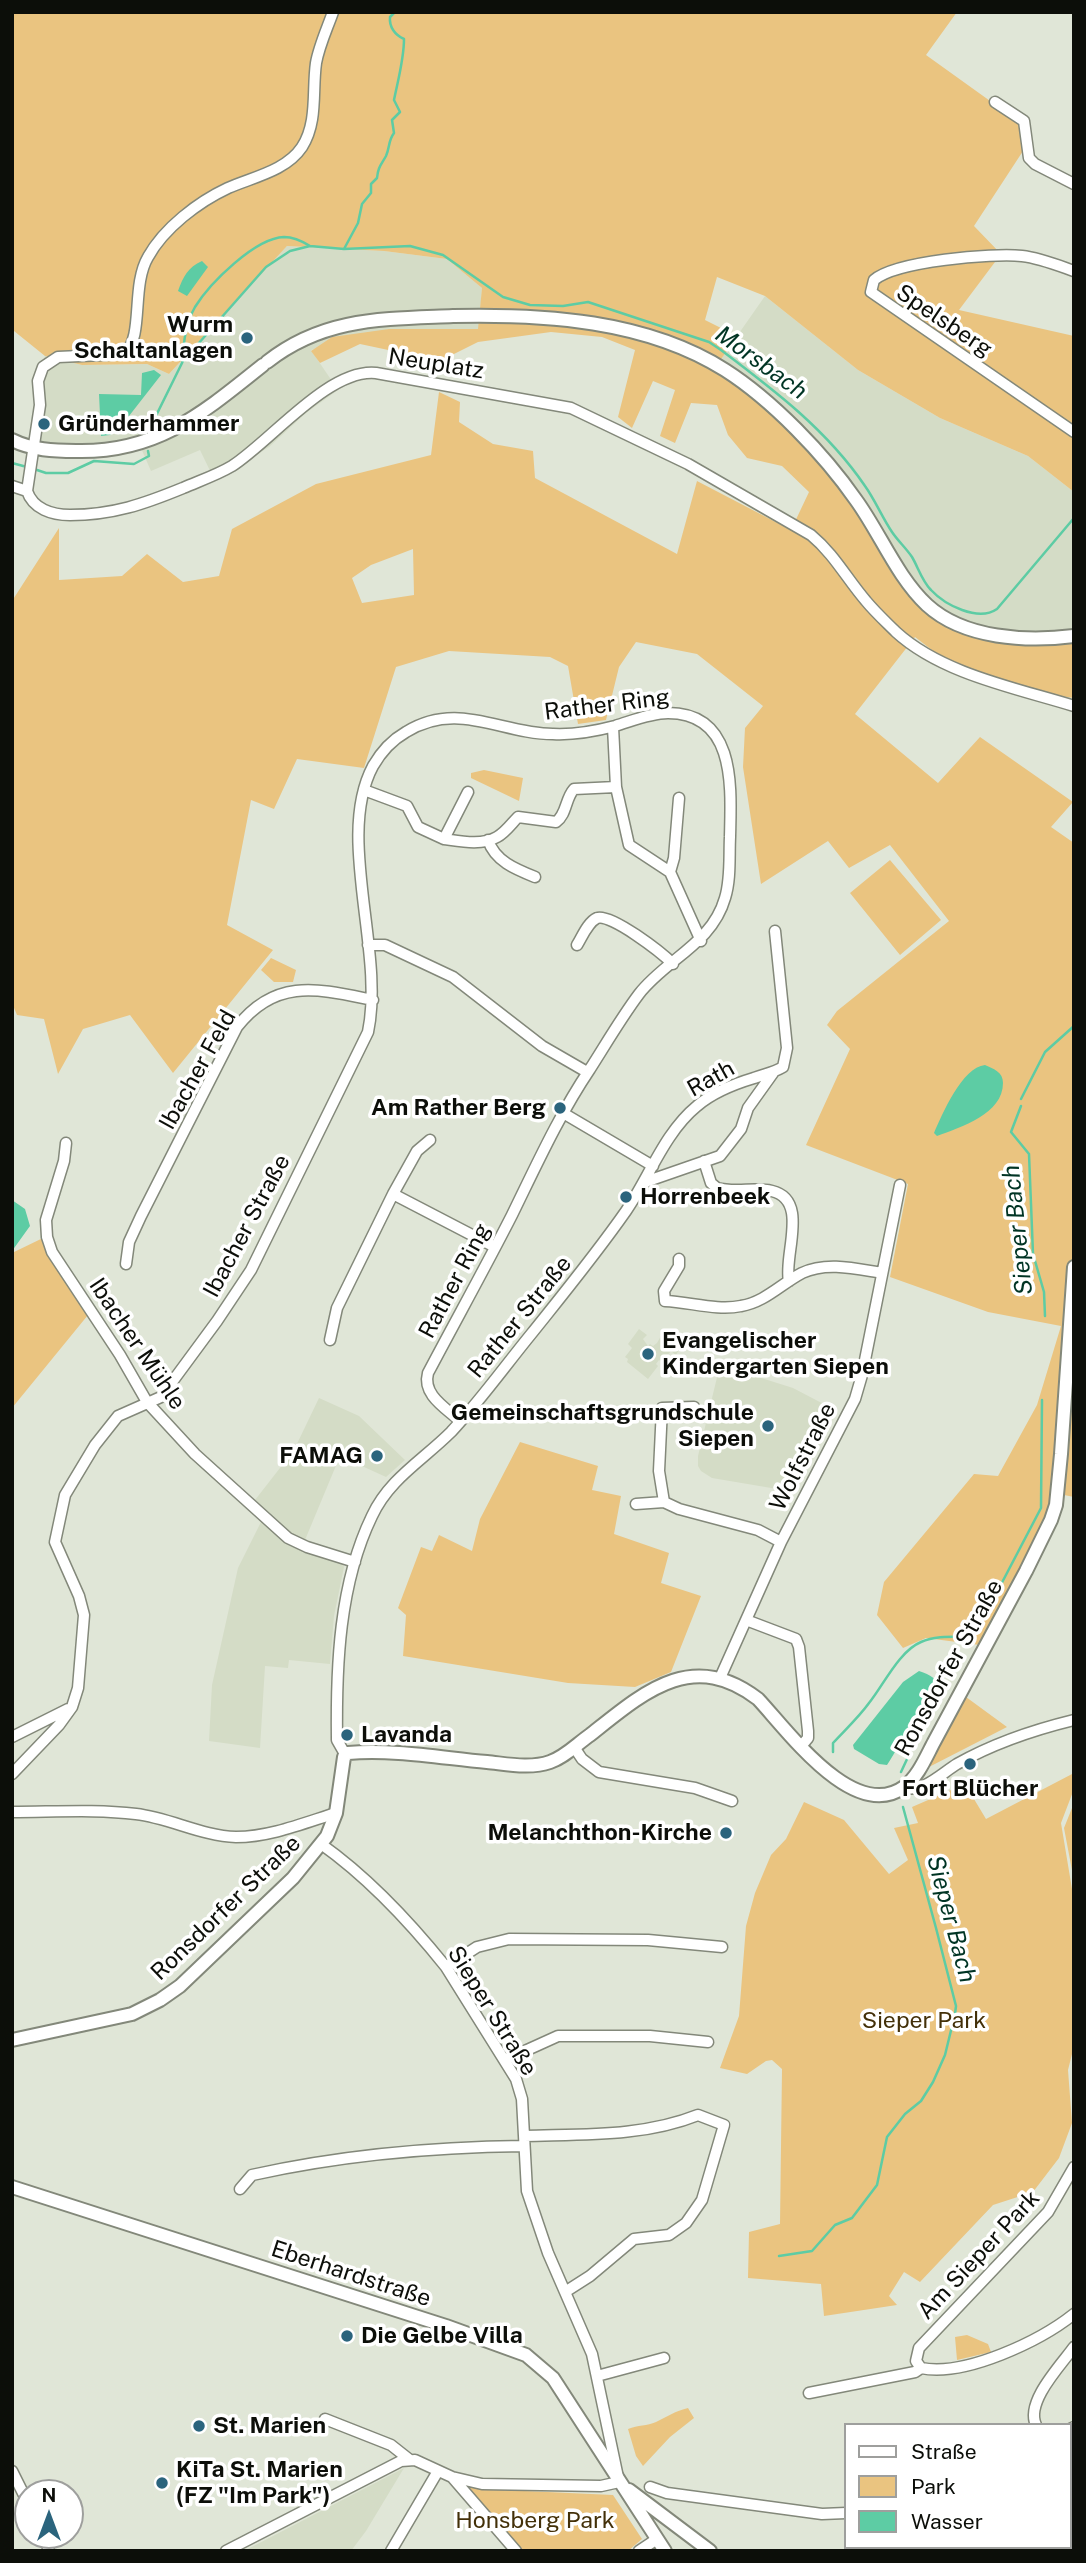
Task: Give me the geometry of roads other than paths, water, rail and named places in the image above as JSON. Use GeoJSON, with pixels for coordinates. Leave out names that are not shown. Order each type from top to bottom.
{"type":"FeatureCollection","features":[{"type":"Feature","properties":{"kind":"main road"},"geometry":{"type":"LineString","coordinates":[[12,440],[34,448],[91,452],[117,450],[149,442],[196,418],[298,340],[335,326],[425,317],[506,317],[594,323],[657,340],[726,371],[769,406],[807,441],[856,499],[918,594],[937,612],[965,626],[996,635],[1039,638],[1074,636]]}},
{"type":"Feature","properties":{"kind":"main road","name":"Ronsdorfer Straße"},"geometry":{"type":"LineString","coordinates":[[12,2040],[118,2018],[160,2000],[180,1986],[293,1878],[321,1844],[336,1813],[345,1754],[382,1754],[534,1766],[552,1762],[652,1688],[694,1676],[720,1678],[740,1686],[758,1699],[834,1778],[862,1794],[885,1795],[904,1787],[917,1772],[934,1742],[1051,1520],[1059,1479],[1074,1267]]}},
{"type":"Feature","properties":{"kind":"main road","name":"Eberhardstraße"},"geometry":{"type":"LineString","coordinates":[[12,2187],[482,2338],[526,2355],[553,2378],[665,2551]]}},
{"type":"Feature","properties":{"kind":"main road"},"geometry":{"type":"LineString","coordinates":[[619,2482],[710,2551]]}},
{"type":"Feature","properties":{"kind":"street"},"geometry":{"type":"LineString","coordinates":[[12,486],[27,491],[40,405],[38,381],[46,363],[58,357],[125,354],[135,339],[140,277],[148,258],[164,235],[203,203],[226,189],[278,168],[302,146],[313,116],[318,53],[333,12]]}},
{"type":"Feature","properties":{"kind":"street"},"geometry":{"type":"LineString","coordinates":[[995,102],[1024,121],[1026,151],[1035,164],[1074,184]]}},
{"type":"Feature","properties":{"kind":"street","name":"Spelsberg"},"geometry":{"type":"LineString","coordinates":[[1074,271],[1020,256],[973,258],[897,268],[874,280],[871,292],[1074,432]]}},
{"type":"Feature","properties":{"kind":"street","name":"Neuplatz"},"geometry":{"type":"LineString","coordinates":[[27,491],[40,508],[62,515],[112,513],[161,497],[218,474],[254,451],[323,392],[352,375],[368,372],[542,401],[578,410],[688,464],[811,535],[827,548],[866,602],[915,646],[948,664],[990,680],[1074,706]]}},
{"type":"Feature","properties":{"kind":"street","name":"Rather Ring"},"geometry":{"type":"LineString","coordinates":[[365,790],[372,769],[384,750],[398,737],[427,722],[467,718],[554,734],[613,726],[657,714],[673,713],[700,722],[711,731],[722,746],[727,759],[730,786],[728,886],[720,912],[701,941],[639,995],[587,1072],[563,1113],[427,1378],[429,1392],[460,1422]]}},
{"type":"Feature","properties":{"kind":"street"},"geometry":{"type":"LineString","coordinates":[[613,726],[617,787],[629,845],[670,872],[701,941]]}},
{"type":"Feature","properties":{"kind":"street"},"geometry":{"type":"LineString","coordinates":[[365,790],[407,806],[418,827],[431,835],[465,842],[497,837],[518,817],[555,822],[564,813],[570,793],[575,789],[617,787]]}},
{"type":"Feature","properties":{"kind":"street","name":"Ibacher Straße"},"geometry":{"type":"LineString","coordinates":[[12,1774],[59,1725],[72,1707],[78,1688],[85,1624],[79,1596],[56,1548],[56,1531],[62,1506],[74,1478],[118,1416],[161,1397],[169,1390],[251,1270],[368,1031],[373,1000],[359,841],[359,822],[365,790]]}},
{"type":"Feature","properties":{"kind":"street"},"geometry":{"type":"LineString","coordinates":[[444,839],[468,792]]}},
{"type":"Feature","properties":{"kind":"street"},"geometry":{"type":"LineString","coordinates":[[670,872],[674,858],[679,798]]}},
{"type":"Feature","properties":{"kind":"street"},"geometry":{"type":"LineString","coordinates":[[488,840],[492,852],[514,869],[535,877]]}},
{"type":"Feature","properties":{"kind":"street"},"geometry":{"type":"LineString","coordinates":[[577,945],[591,922],[602,917],[612,919],[658,948],[673,964]]}},
{"type":"Feature","properties":{"kind":"street","name":"Rath"},"geometry":{"type":"LineString","coordinates":[[653,1166],[680,1124],[697,1106],[744,1081],[783,1068],[787,1048],[775,931]]}},
{"type":"Feature","properties":{"kind":"street"},"geometry":{"type":"LineString","coordinates":[[369,946],[385,945],[453,977],[542,1046],[587,1072]]}},
{"type":"Feature","properties":{"kind":"street","name":"Ibacher Feld"},"geometry":{"type":"LineString","coordinates":[[126,1264],[129,1242],[141,1216],[237,1027],[245,1018],[265,1001],[292,990],[324,990],[373,1000]]}},
{"type":"Feature","properties":{"kind":"street","name":"Rath"},"geometry":{"type":"LineString","coordinates":[[645,1182],[720,1156],[741,1129],[748,1108],[773,1073]]}},
{"type":"Feature","properties":{"kind":"street"},"geometry":{"type":"LineString","coordinates":[[563,1113],[653,1166]]}},
{"type":"Feature","properties":{"kind":"street"},"geometry":{"type":"LineString","coordinates":[[330,1340],[337,1308],[393,1194],[417,1151],[430,1140]]}},
{"type":"Feature","properties":{"kind":"street","name":"Ibacher Mühle"},"geometry":{"type":"LineString","coordinates":[[66,1143],[64,1161],[46,1220],[48,1242],[148,1402],[196,1455],[288,1538],[355,1562]]}},
{"type":"Feature","properties":{"kind":"street"},"geometry":{"type":"LineString","coordinates":[[704,1161],[711,1183],[716,1188],[772,1191],[786,1200],[793,1219],[786,1271],[789,1281]]}},
{"type":"Feature","properties":{"kind":"street","name":"Rather Straße"},"geometry":{"type":"LineString","coordinates":[[345,1754],[337,1740],[342,1623],[355,1562],[365,1532],[386,1492],[460,1422],[590,1261],[645,1182],[653,1166]]}},
{"type":"Feature","properties":{"kind":"street","name":"Wolfstraße"},"geometry":{"type":"LineString","coordinates":[[720,1678],[782,1542],[855,1399],[900,1185]]}},
{"type":"Feature","properties":{"kind":"street"},"geometry":{"type":"LineString","coordinates":[[393,1194],[495,1247]]}},
{"type":"Feature","properties":{"kind":"street"},"geometry":{"type":"LineString","coordinates":[[679,1259],[679,1266],[664,1291],[666,1301],[715,1307],[742,1306],[760,1300],[809,1270],[846,1267],[882,1273]]}},
{"type":"Feature","properties":{"kind":"street"},"geometry":{"type":"LineString","coordinates":[[664,1502],[659,1471],[662,1408],[694,1407]]}},
{"type":"Feature","properties":{"kind":"street","name":"Wolfstraße"},"geometry":{"type":"LineString","coordinates":[[636,1504],[664,1502],[679,1509],[758,1530],[782,1542]]}},
{"type":"Feature","properties":{"kind":"street"},"geometry":{"type":"LineString","coordinates":[[746,1620],[796,1639],[808,1731],[808,1738],[802,1745]]}},
{"type":"Feature","properties":{"kind":"street"},"geometry":{"type":"LineString","coordinates":[[12,1738],[72,1707]]}},
{"type":"Feature","properties":{"kind":"street"},"geometry":{"type":"LineString","coordinates":[[904,1787],[918,1788],[984,1750],[1035,1730],[1074,1720]]}},
{"type":"Feature","properties":{"kind":"street"},"geometry":{"type":"LineString","coordinates":[[574,1747],[582,1759],[599,1772],[695,1788],[732,1801]]}},
{"type":"Feature","properties":{"kind":"street"},"geometry":{"type":"LineString","coordinates":[[12,1812],[130,1813],[236,1837],[300,1825],[336,1813]]}},
{"type":"Feature","properties":{"kind":"street","name":"Sieper Straße"},"geometry":{"type":"LineString","coordinates":[[321,1844],[380,1892],[446,1967],[516,2079],[522,2099],[527,2191],[548,2253],[592,2354],[619,2482]]}},
{"type":"Feature","properties":{"kind":"street"},"geometry":{"type":"LineString","coordinates":[[446,1967],[477,1947],[509,1939],[648,1941],[722,1947]]}},
{"type":"Feature","properties":{"kind":"street"},"geometry":{"type":"LineString","coordinates":[[505,2060],[558,2036],[650,2036],[708,2042]]}},
{"type":"Feature","properties":{"kind":"street"},"geometry":{"type":"LineString","coordinates":[[240,2189],[252,2175],[322,2161],[647,2131],[702,2115],[724,2125],[702,2200],[686,2223],[669,2235],[635,2239],[590,2276],[565,2292]]}},
{"type":"Feature","properties":{"kind":"street","name":"Am Sieper Park"},"geometry":{"type":"LineString","coordinates":[[921,2368],[916,2361],[919,2348],[1048,2213],[1074,2167]]}},
{"type":"Feature","properties":{"kind":"street"},"geometry":{"type":"LineString","coordinates":[[809,2393],[915,2372],[921,2368],[932,2370],[994,2358],[1047,2333],[1074,2314]]}},
{"type":"Feature","properties":{"kind":"street"},"geometry":{"type":"LineString","coordinates":[[1035,2423],[1035,2405],[1074,2347]]}},
{"type":"Feature","properties":{"kind":"street"},"geometry":{"type":"LineString","coordinates":[[597,2376],[664,2358]]}},
{"type":"Feature","properties":{"kind":"street"},"geometry":{"type":"LineString","coordinates":[[325,2419],[391,2445],[410,2460],[452,2477],[482,2484],[601,2486],[619,2482]]}},
{"type":"Feature","properties":{"kind":"street"},"geometry":{"type":"LineString","coordinates":[[226,2551],[395,2463],[410,2460]]}},
{"type":"Feature","properties":{"kind":"street"},"geometry":{"type":"LineString","coordinates":[[391,2551],[438,2471]]}},
{"type":"Feature","properties":{"kind":"street"},"geometry":{"type":"LineString","coordinates":[[452,2477],[516,2551]]}},
{"type":"Feature","properties":{"kind":"street"},"geometry":{"type":"LineString","coordinates":[[650,2487],[667,2493],[822,2514],[844,2513]]}},
{"type":"Feature","properties":{"kind":"street"},"geometry":{"type":"LineString","coordinates":[[639,2551],[657,2539]]}},
{"type":"Feature","properties":{"kind":"water"},"geometry":{"type":"Polygon","coordinates":[[[202,261],[208,267],[187,296],[178,291],[187,273],[202,261]]]}},
{"type":"Feature","properties":{"kind":"water"},"geometry":{"type":"Polygon","coordinates":[[[154,370],[161,375],[129,416],[110,435],[101,436],[99,394],[141,395],[142,373],[154,370]]]}},
{"type":"Feature","properties":{"kind":"water"},"geometry":{"type":"Polygon","coordinates":[[[985,1065],[997,1071],[1003,1079],[1001,1094],[996,1103],[979,1118],[937,1136],[934,1133],[961,1083],[968,1074],[985,1065]]]}},
{"type":"Feature","properties":{"kind":"water"},"geometry":{"type":"Polygon","coordinates":[[[12,1200],[25,1209],[30,1226],[12,1251],[12,1200]]]}},
{"type":"Feature","properties":{"kind":"water"},"geometry":{"type":"Polygon","coordinates":[[[919,1671],[937,1681],[940,1696],[937,1710],[913,1727],[887,1765],[879,1764],[854,1749],[853,1745],[903,1682],[919,1671]]]}},
{"type":"Feature","properties":{"kind":"waterway"},"geometry":{"type":"LineString","coordinates":[[344,249],[358,223],[362,204],[371,193],[371,184],[377,178],[387,153],[394,133],[392,120],[400,112],[394,100],[404,39],[395,33],[390,24],[390,17],[395,12]]}},
{"type":"Feature","properties":{"kind":"waterway","name":"Morsbach"},"geometry":{"type":"LineString","coordinates":[[183,361],[186,333],[195,307],[234,263],[272,239],[291,238],[310,246]]}},
{"type":"Feature","properties":{"kind":"waterway","name":"Morsbach"},"geometry":{"type":"LineString","coordinates":[[146,436],[183,361],[266,267],[290,251],[310,246],[344,249],[410,246],[443,255],[503,297],[530,305],[563,306],[588,302],[709,342],[780,396],[834,447],[869,491],[928,586],[937,596],[962,610],[981,614],[997,609],[1074,518]]}},
{"type":"Feature","properties":{"kind":"waterway","name":"Morsbach"},"geometry":{"type":"LineString","coordinates":[[34,469],[46,473],[68,473],[94,461],[134,464],[149,456],[148,451]]}},
{"type":"Feature","properties":{"kind":"waterway","name":"Morsbach"},"geometry":{"type":"LineString","coordinates":[[12,463],[27,467]]}},
{"type":"Feature","properties":{"kind":"waterway","name":"Sieper Bach"},"geometry":{"type":"LineString","coordinates":[[1021,1099],[1045,1052],[1074,1026]]}},
{"type":"Feature","properties":{"kind":"waterway","name":"Sieper Bach"},"geometry":{"type":"LineString","coordinates":[[1021,1106],[1011,1132],[1029,1154],[1033,1254],[1044,1292],[1045,1316]]}},
{"type":"Feature","properties":{"kind":"waterway","name":"Sieper Bach"},"geometry":{"type":"LineString","coordinates":[[833,1752],[833,1743],[861,1713],[899,1661],[913,1647],[934,1638],[974,1636],[1041,1508],[1042,1400]]}},
{"type":"Feature","properties":{"kind":"waterway","name":"Sieper Bach"},"geometry":{"type":"LineString","coordinates":[[901,1772],[908,1757],[908,1749]]}},
{"type":"Feature","properties":{"kind":"waterway","name":"Sieper Bach"},"geometry":{"type":"LineString","coordinates":[[779,2256],[812,2251],[835,2225],[852,2218],[877,2185],[887,2137],[905,2114],[921,2101],[945,2055],[956,2006],[903,1807]]}},
{"type":"Feature","properties":{"kind":"place","name":"Wurm Schaltanlagen"},"geometry":{"type":"Point","coordinates":[247,338]}},
{"type":"Feature","properties":{"kind":"place","name":"Gründerhammer"},"geometry":{"type":"Point","coordinates":[44,424]}},
{"type":"Feature","properties":{"kind":"place","name":"Am Rather Berg"},"geometry":{"type":"Point","coordinates":[560,1108]}},
{"type":"Feature","properties":{"kind":"place","name":"Horrenbeek"},"geometry":{"type":"Point","coordinates":[626,1197]}},
{"type":"Feature","properties":{"kind":"place","name":"Evangelischer Kindergarten Siepen"},"geometry":{"type":"Point","coordinates":[648,1354]}},
{"type":"Feature","properties":{"kind":"place","name":"Gemeinschaftsgrundschule Siepen"},"geometry":{"type":"Point","coordinates":[768,1426]}},
{"type":"Feature","properties":{"kind":"place","name":"FAMAG"},"geometry":{"type":"Point","coordinates":[377,1456]}},
{"type":"Feature","properties":{"kind":"place","name":"Lavanda"},"geometry":{"type":"Point","coordinates":[347,1735]}},
{"type":"Feature","properties":{"kind":"place","name":"Fort Blücher"},"geometry":{"type":"Point","coordinates":[970,1764]}},
{"type":"Feature","properties":{"kind":"place","name":"Melanchthon-Kirche"},"geometry":{"type":"Point","coordinates":[726,1833]}},
{"type":"Feature","properties":{"kind":"place","name":"Die Gelbe Villa"},"geometry":{"type":"Point","coordinates":[347,2336]}},
{"type":"Feature","properties":{"kind":"place","name":"St. Marien"},"geometry":{"type":"Point","coordinates":[199,2426]}},
{"type":"Feature","properties":{"kind":"place","name":"KiTa St. Marien (FZ \"Im Park\")"},"geometry":{"type":"Point","coordinates":[162,2483]}},
{"type":"Feature","properties":{"kind":"park label","name":"Sieper Park"},"geometry":{"type":"Point","coordinates":[924,2021]}},
{"type":"Feature","properties":{"kind":"park label","name":"Honsberg Park"},"geometry":{"type":"Point","coordinates":[535,2521]}}]}
